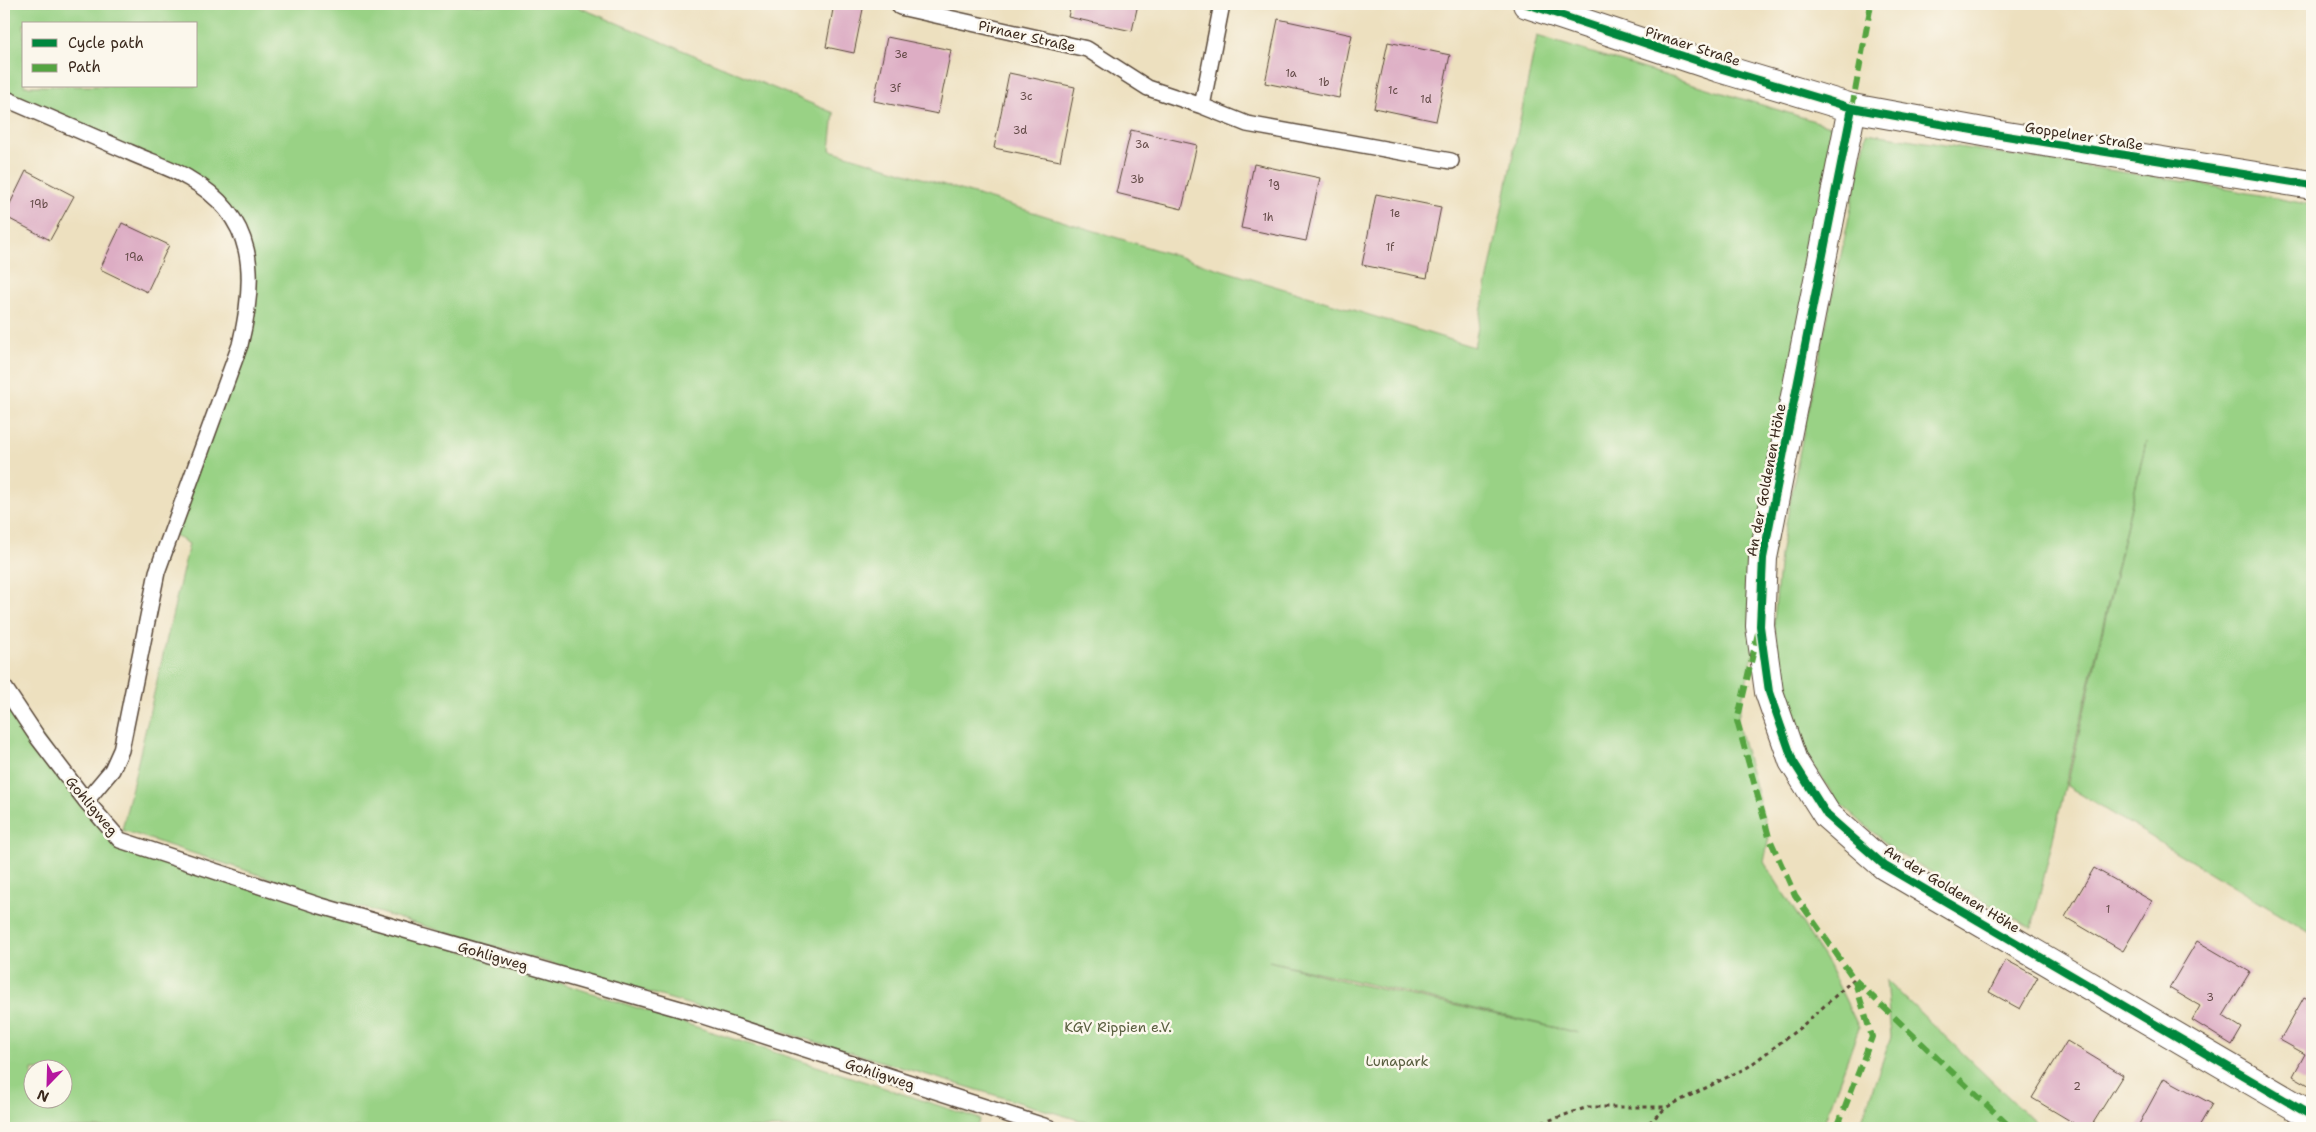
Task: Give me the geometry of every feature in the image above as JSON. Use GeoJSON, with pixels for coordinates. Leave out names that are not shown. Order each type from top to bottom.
{"type":"FeatureCollection","features":[{"type":"Feature","properties":{"kind":"street","name":"Pirnaer Straße"},"geometry":{"type":"LineString","coordinates":[[1528,4],[1719,68],[1852,108]]}},
{"type":"Feature","properties":{"kind":"street","name":"Goppelner Straße"},"geometry":{"type":"LineString","coordinates":[[1852,108],[2000,135],[2312,185]]}},
{"type":"Feature","properties":{"kind":"street","name":"An der Goldenen Höhe"},"geometry":{"type":"LineString","coordinates":[[1852,108],[1763,558],[1760,626],[1769,692],[1793,761],[1827,815],[1885,866],[2312,1116]]}},
{"type":"Feature","properties":{"kind":"lane"},"geometry":{"type":"LineString","coordinates":[[1202,106],[1222,4]]}},
{"type":"Feature","properties":{"kind":"lane","name":"Pirnaer Straße"},"geometry":{"type":"LineString","coordinates":[[900,6],[1087,49],[1148,88],[1202,106],[1247,124],[1451,161]]}},
{"type":"Feature","properties":{"kind":"lane"},"geometry":{"type":"LineString","coordinates":[[4,98],[188,178],[225,205],[243,234],[250,266],[248,316],[240,345],[158,572],[121,750],[112,770],[86,801]]}},
{"type":"Feature","properties":{"kind":"lane","name":"Gohligweg"},"geometry":{"type":"LineString","coordinates":[[4,687],[38,738],[86,801],[120,840],[321,906],[694,1013],[1050,1128]]}},
{"type":"Feature","properties":{"kind":"path"},"geometry":{"type":"LineString","coordinates":[[1643,1128],[1667,1107],[1748,1067],[1801,1027],[1854,980]]}},
{"type":"Feature","properties":{"kind":"path"},"geometry":{"type":"LineString","coordinates":[[1527,1128],[1588,1107],[1667,1107]]}},
{"type":"Feature","properties":{"kind":"path"},"geometry":{"type":"LineString","coordinates":[[1539,1124],[1545,1128]]}},
{"type":"Feature","properties":{"kind":"green space"},"geometry":{"type":"Polygon","coordinates":[[[4,4],[571,4],[834,113],[830,150],[1474,347],[1537,36],[1847,131],[1760,626],[1737,721],[1769,837],[1764,862],[1828,964],[1859,1028],[1822,1128],[1106,1128],[330,898],[122,830],[189,544],[171,533],[240,345],[243,235],[188,178],[4,101],[4,4]],[[1269,961],[1353,983],[1579,1033],[1269,961]]]}},
{"type":"Feature","properties":{"kind":"green space"},"geometry":{"type":"Polygon","coordinates":[[[1867,133],[2206,185],[2312,205],[2312,934],[2067,786],[2146,442],[2032,928],[1897,853],[1837,801],[1803,749],[1782,685],[1774,621],[1780,555],[1805,424],[1867,133]]]}},
{"type":"Feature","properties":{"kind":"green space"},"geometry":{"type":"Polygon","coordinates":[[[4,687],[120,840],[980,1119],[976,1128],[4,1128],[4,687]]]}},
{"type":"Feature","properties":{"kind":"green space"},"geometry":{"type":"Polygon","coordinates":[[[1886,980],[2041,1128],[1859,1128],[1891,1037],[1886,980]]]}},
{"type":"Feature","properties":{"kind":"building"},"geometry":{"type":"Polygon","coordinates":[[[834,4],[864,4],[854,53],[826,47],[834,4]]]}},
{"type":"Feature","properties":{"kind":"building"},"geometry":{"type":"Polygon","coordinates":[[[1071,4],[1138,4],[1132,31],[1068,17],[1071,4]]]}},
{"type":"Feature","properties":{"kind":"building"},"geometry":{"type":"Polygon","coordinates":[[[1278,19],[1352,35],[1339,98],[1265,83],[1278,19]]]}},
{"type":"Feature","properties":{"kind":"building"},"geometry":{"type":"Polygon","coordinates":[[[887,37],[951,50],[938,114],[874,101],[887,37]]]}},
{"type":"Feature","properties":{"kind":"building"},"geometry":{"type":"Polygon","coordinates":[[[1388,42],[1450,55],[1436,121],[1374,108],[1388,42]]]}},
{"type":"Feature","properties":{"kind":"building"},"geometry":{"type":"Polygon","coordinates":[[[1009,73],[1075,87],[1060,161],[994,148],[1009,73]]]}},
{"type":"Feature","properties":{"kind":"building"},"geometry":{"type":"Polygon","coordinates":[[[1131,130],[1197,145],[1182,209],[1116,193],[1131,130]]]}},
{"type":"Feature","properties":{"kind":"building"},"geometry":{"type":"Polygon","coordinates":[[[1254,164],[1320,178],[1306,241],[1241,228],[1254,164]]]}},
{"type":"Feature","properties":{"kind":"building"},"geometry":{"type":"Polygon","coordinates":[[[26,171],[74,196],[50,240],[4,216],[26,171]]]}},
{"type":"Feature","properties":{"kind":"building"},"geometry":{"type":"Polygon","coordinates":[[[1376,194],[1441,207],[1427,278],[1362,265],[1376,194]]]}},
{"type":"Feature","properties":{"kind":"building"},"geometry":{"type":"Polygon","coordinates":[[[122,223],[169,245],[147,292],[100,269],[122,223]]]}},
{"type":"Feature","properties":{"kind":"building"},"geometry":{"type":"Polygon","coordinates":[[[2094,868],[2152,901],[2123,951],[2065,917],[2094,868]]]}},
{"type":"Feature","properties":{"kind":"building"},"geometry":{"type":"Polygon","coordinates":[[[2197,941],[2250,972],[2223,1016],[2242,1028],[2232,1045],[2192,1020],[2200,1006],[2169,988],[2197,941]]]}},
{"type":"Feature","properties":{"kind":"building"},"geometry":{"type":"Polygon","coordinates":[[[2006,960],[2038,977],[2020,1009],[1989,992],[2006,960]]]}},
{"type":"Feature","properties":{"kind":"building"},"geometry":{"type":"Polygon","coordinates":[[[2304,997],[2312,1001],[2312,1087],[2293,1076],[2305,1054],[2280,1040],[2304,997]]]}},
{"type":"Feature","properties":{"kind":"building"},"geometry":{"type":"Polygon","coordinates":[[[2067,1041],[2123,1075],[2090,1128],[2082,1128],[2032,1098],[2067,1041]]]}},
{"type":"Feature","properties":{"kind":"building"},"geometry":{"type":"Polygon","coordinates":[[[2164,1078],[2212,1104],[2198,1128],[2137,1128],[2164,1078]]]}},
{"type":"Feature","properties":{"kind":"marked path"},"geometry":{"type":"LineString","coordinates":[[1852,108],[1871,4]]}},
{"type":"Feature","properties":{"kind":"marked path"},"geometry":{"type":"LineString","coordinates":[[1758,633],[1737,721],[1769,837],[1795,895],[1854,979],[1872,1037],[1837,1128]]}},
{"type":"Feature","properties":{"kind":"marked path"},"geometry":{"type":"LineString","coordinates":[[1855,980],[2011,1128]]}},
{"type":"Feature","properties":{"kind":"cycle path"},"geometry":{"type":"LineString","coordinates":[[1527,4],[1719,68],[1852,108],[2000,135],[2312,185]]}},
{"type":"Feature","properties":{"kind":"cycle path"},"geometry":{"type":"LineString","coordinates":[[1852,108],[1763,558],[1760,626],[1769,692],[1793,761],[1827,815],[1885,866],[2312,1116]]}},
{"type":"Feature","properties":{"kind":"park label","name":"KGV Rippien e.V."},"geometry":{"type":"Point","coordinates":[1118,1027]}},
{"type":"Feature","properties":{"kind":"park label","name":"Lunapark"},"geometry":{"type":"Point","coordinates":[1397,1061]}}]}
